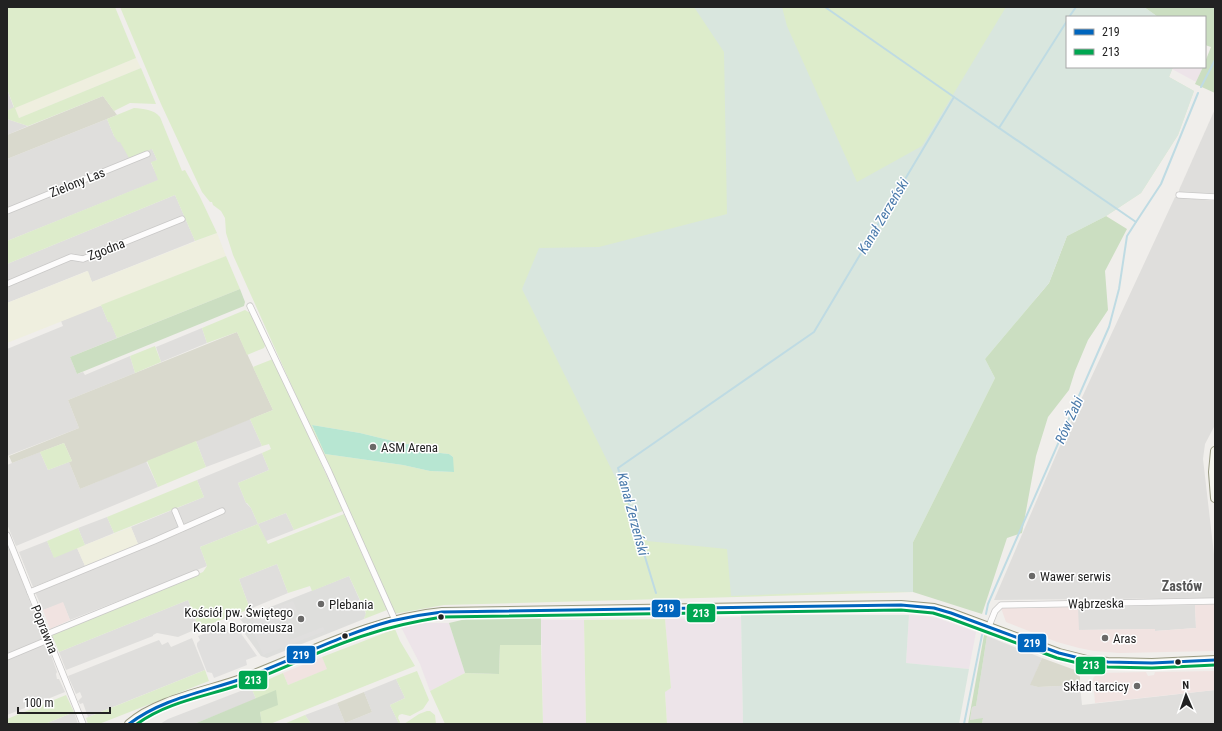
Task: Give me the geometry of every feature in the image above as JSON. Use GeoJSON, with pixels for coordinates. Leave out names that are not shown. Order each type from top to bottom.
{"type":"FeatureCollection","features":[{"type":"Feature","properties":{"kind":"street","name":"Zielony Las"},"geometry":{"type":"LineString","coordinates":[[7,211],[147,154]]}},
{"type":"Feature","properties":{"kind":"street"},"geometry":{"type":"LineString","coordinates":[[1179,195],[1215,198]]}},
{"type":"Feature","properties":{"kind":"street","name":"Zgodna"},"geometry":{"type":"LineString","coordinates":[[7,284],[71,258],[83,259],[182,219]]}},
{"type":"Feature","properties":{"kind":"street"},"geometry":{"type":"LineString","coordinates":[[250,306],[328,472],[395,620]]}},
{"type":"Feature","properties":{"kind":"street"},"geometry":{"type":"LineString","coordinates":[[1215,451],[1213,469],[1215,498]]}},
{"type":"Feature","properties":{"kind":"street"},"geometry":{"type":"LineString","coordinates":[[175,511],[182,528]]}},
{"type":"Feature","properties":{"kind":"street"},"geometry":{"type":"LineString","coordinates":[[30,592],[154,541],[222,511]]}},
{"type":"Feature","properties":{"kind":"street","name":"Poprawna"},"geometry":{"type":"LineString","coordinates":[[7,535],[8,543],[30,592],[83,724]]}},
{"type":"Feature","properties":{"kind":"street"},"geometry":{"type":"LineString","coordinates":[[7,657],[48,636],[196,573]]}},
{"type":"Feature","properties":{"kind":"street","name":"Wąbrzeska"},"geometry":{"type":"LineString","coordinates":[[989,626],[995,611],[1001,605],[1215,601]]}},
{"type":"Feature","properties":{"kind":"street"},"geometry":{"type":"LineString","coordinates":[[129,724],[141,714],[157,707],[243,678],[350,636],[395,620],[428,613],[442,612],[902,605],[940,610],[968,618],[1059,653],[1092,661],[1152,663],[1215,660]]}},
{"type":"Feature","properties":{"kind":"shaded area"},"geometry":{"type":"Polygon","coordinates":[[[694,7],[782,7],[787,26],[857,182],[922,146],[1006,7],[1144,7],[1157,16],[1066,16],[1066,68],[1173,68],[1169,77],[1194,91],[1178,135],[1141,193],[1106,216],[1067,236],[1049,283],[985,359],[995,378],[913,542],[913,592],[852,591],[731,596],[727,549],[647,541],[522,289],[539,248],[599,247],[727,214],[724,52],[694,7]]]}},
{"type":"Feature","properties":{"kind":"shaded area"},"geometry":{"type":"Polygon","coordinates":[[[1172,68],[1203,68],[1196,82],[1172,68]]]}},
{"type":"Feature","properties":{"kind":"shaded area"},"geometry":{"type":"Polygon","coordinates":[[[7,89],[14,108],[7,111],[7,89]]]}},
{"type":"Feature","properties":{"kind":"shaded area"},"geometry":{"type":"Polygon","coordinates":[[[103,96],[117,115],[7,159],[7,135],[103,96]]]}},
{"type":"Feature","properties":{"kind":"shaded area"},"geometry":{"type":"Polygon","coordinates":[[[1215,109],[1215,195],[1179,192],[1179,190],[1215,109]]]}},
{"type":"Feature","properties":{"kind":"shaded area"},"geometry":{"type":"Polygon","coordinates":[[[7,119],[28,126],[7,135],[7,119]]]}},
{"type":"Feature","properties":{"kind":"shaded area"},"geometry":{"type":"Polygon","coordinates":[[[107,119],[114,136],[120,141],[152,149],[157,160],[151,163],[159,180],[7,241],[7,159],[107,119]]]}},
{"type":"Feature","properties":{"kind":"shaded area"},"geometry":{"type":"Polygon","coordinates":[[[175,195],[195,241],[92,282],[87,271],[7,303],[7,264],[175,195]]]}},
{"type":"Feature","properties":{"kind":"shaded area"},"geometry":{"type":"Polygon","coordinates":[[[1175,197],[1215,201],[1215,425],[1205,444],[1203,459],[1215,563],[1215,598],[994,600],[1065,434],[1175,197]]]}},
{"type":"Feature","properties":{"kind":"shaded area"},"geometry":{"type":"Polygon","coordinates":[[[101,305],[117,338],[70,357],[77,374],[83,372],[85,375],[130,356],[135,373],[68,400],[79,428],[7,456],[7,349],[63,326],[61,321],[101,305]]]}},
{"type":"Feature","properties":{"kind":"shaded area"},"geometry":{"type":"Polygon","coordinates":[[[202,328],[207,343],[161,362],[156,347],[202,328]]]}},
{"type":"Feature","properties":{"kind":"shaded area"},"geometry":{"type":"Polygon","coordinates":[[[237,332],[273,410],[80,489],[69,462],[72,461],[64,443],[12,463],[9,456],[79,428],[68,400],[237,332]]]}},
{"type":"Feature","properties":{"kind":"shaded area"},"geometry":{"type":"Polygon","coordinates":[[[250,419],[262,446],[206,467],[196,441],[250,419]]]}},
{"type":"Feature","properties":{"kind":"shaded area"},"geometry":{"type":"Polygon","coordinates":[[[40,452],[48,470],[69,462],[80,489],[146,461],[158,487],[16,546],[7,524],[7,465],[40,452]]]}},
{"type":"Feature","properties":{"kind":"shaded area"},"geometry":{"type":"Polygon","coordinates":[[[262,453],[269,470],[238,483],[246,503],[251,508],[258,524],[200,547],[207,566],[70,620],[63,603],[43,610],[35,592],[91,569],[95,569],[183,532],[177,528],[138,544],[131,527],[204,497],[197,480],[262,453]]]}},
{"type":"Feature","properties":{"kind":"shaded area"},"geometry":{"type":"Polygon","coordinates":[[[286,513],[294,530],[266,541],[258,524],[286,513]]]}},
{"type":"Feature","properties":{"kind":"shaded area"},"geometry":{"type":"Polygon","coordinates":[[[107,517],[114,533],[85,545],[78,528],[107,517]]]}},
{"type":"Feature","properties":{"kind":"shaded area"},"geometry":{"type":"Polygon","coordinates":[[[47,541],[54,557],[77,548],[85,566],[33,587],[19,552],[47,541]]]}},
{"type":"Feature","properties":{"kind":"shaded area"},"geometry":{"type":"Polygon","coordinates":[[[7,545],[44,639],[40,641],[43,646],[47,644],[57,672],[57,679],[59,679],[65,692],[7,715],[7,545]]]}},
{"type":"Feature","properties":{"kind":"shaded area"},"geometry":{"type":"Polygon","coordinates":[[[277,564],[288,593],[250,609],[239,579],[277,564]]]}},
{"type":"Feature","properties":{"kind":"shaded area"},"geometry":{"type":"Polygon","coordinates":[[[349,576],[366,614],[364,619],[267,658],[261,656],[240,627],[244,624],[240,619],[349,576]]]}},
{"type":"Feature","properties":{"kind":"shaded area"},"geometry":{"type":"Polygon","coordinates":[[[188,600],[199,628],[178,637],[157,633],[153,636],[66,670],[59,652],[188,600]]]}},
{"type":"Feature","properties":{"kind":"shaded area"},"geometry":{"type":"Polygon","coordinates":[[[293,601],[297,611],[281,617],[282,621],[275,624],[280,635],[286,633],[290,640],[323,627],[325,631],[263,655],[252,628],[255,626],[252,616],[293,601]]]}},
{"type":"Feature","properties":{"kind":"shaded area"},"geometry":{"type":"Polygon","coordinates":[[[63,602],[70,620],[50,629],[43,610],[63,602]]]}},
{"type":"Feature","properties":{"kind":"shaded area"},"geometry":{"type":"Polygon","coordinates":[[[1215,604],[1215,651],[1119,653],[1094,651],[1057,642],[1006,622],[1001,608],[1078,607],[1079,630],[1155,629],[1155,631],[1196,628],[1195,605],[1215,604]]]}},
{"type":"Feature","properties":{"kind":"shaded area"},"geometry":{"type":"Polygon","coordinates":[[[1195,605],[1196,628],[1155,631],[1155,629],[1078,630],[1078,607],[1195,605]]]}},
{"type":"Feature","properties":{"kind":"shaded area"},"geometry":{"type":"Polygon","coordinates":[[[741,615],[909,615],[906,663],[969,669],[959,724],[743,724],[741,615]]]}},
{"type":"Feature","properties":{"kind":"shaded area"},"geometry":{"type":"Polygon","coordinates":[[[909,615],[937,618],[976,632],[969,669],[906,663],[909,615]]]}},
{"type":"Feature","properties":{"kind":"shaded area"},"geometry":{"type":"Polygon","coordinates":[[[741,617],[743,724],[667,724],[665,692],[671,688],[665,619],[741,617]]]}},
{"type":"Feature","properties":{"kind":"shaded area"},"geometry":{"type":"Polygon","coordinates":[[[541,620],[584,620],[586,724],[543,724],[541,620]]]}},
{"type":"Feature","properties":{"kind":"shaded area"},"geometry":{"type":"Polygon","coordinates":[[[417,623],[449,623],[465,673],[430,691],[420,664],[401,627],[417,623]]]}},
{"type":"Feature","properties":{"kind":"shaded area"},"geometry":{"type":"Polygon","coordinates":[[[226,626],[228,630],[233,627],[237,628],[257,656],[246,660],[247,665],[214,678],[212,673],[207,672],[197,646],[197,643],[200,640],[198,636],[226,626]]]}},
{"type":"Feature","properties":{"kind":"shaded area"},"geometry":{"type":"Polygon","coordinates":[[[987,636],[1042,658],[1031,685],[1038,687],[1080,685],[1082,705],[1215,690],[1215,724],[982,724],[983,719],[970,720],[972,707],[976,706],[987,636]]]}},
{"type":"Feature","properties":{"kind":"shaded area"},"geometry":{"type":"Polygon","coordinates":[[[192,638],[205,670],[88,717],[83,703],[80,704],[78,701],[82,697],[80,692],[76,694],[68,676],[159,640],[162,645],[168,642],[171,647],[192,638]]]}},
{"type":"Feature","properties":{"kind":"shaded area"},"geometry":{"type":"Polygon","coordinates":[[[322,657],[328,669],[288,685],[283,673],[322,657]]]}},
{"type":"Feature","properties":{"kind":"shaded area"},"geometry":{"type":"Polygon","coordinates":[[[1042,658],[1075,670],[1080,677],[1080,685],[1038,687],[1030,685],[1042,658]]]}},
{"type":"Feature","properties":{"kind":"shaded area","name":"Skład tarcicy"},"geometry":{"type":"Polygon","coordinates":[[[1215,671],[1215,690],[1095,703],[1093,678],[1098,673],[1146,672],[1148,676],[1154,675],[1155,672],[1215,671]]]}},
{"type":"Feature","properties":{"kind":"shaded area"},"geometry":{"type":"Polygon","coordinates":[[[396,679],[405,698],[390,705],[399,724],[311,724],[305,715],[337,703],[345,723],[372,712],[364,692],[396,679]]]}},
{"type":"Feature","properties":{"kind":"shaded area"},"geometry":{"type":"Polygon","coordinates":[[[251,687],[256,699],[194,724],[160,724],[168,719],[251,687]]]}},
{"type":"Feature","properties":{"kind":"shaded area"},"geometry":{"type":"Polygon","coordinates":[[[364,692],[372,712],[345,723],[337,703],[364,692]]]}},
{"type":"Feature","properties":{"kind":"shaded area"},"geometry":{"type":"Polygon","coordinates":[[[74,712],[78,724],[45,724],[74,712]]]}},
{"type":"Feature","properties":{"kind":"green space"},"geometry":{"type":"Polygon","coordinates":[[[7,7],[115,7],[136,58],[15,108],[19,118],[141,68],[156,104],[130,103],[114,111],[103,96],[28,126],[7,119],[7,111],[14,107],[7,89],[7,7]]]}},
{"type":"Feature","properties":{"kind":"green space"},"geometry":{"type":"Polygon","coordinates":[[[120,7],[1144,7],[1157,16],[1066,16],[1066,68],[1173,68],[1169,77],[1194,91],[1178,135],[1141,193],[1106,216],[1067,236],[913,542],[913,592],[444,605],[394,614],[233,255],[226,233],[225,218],[221,211],[213,205],[212,202],[210,202],[202,192],[161,104],[120,7]],[[312,425],[325,454],[403,465],[430,471],[453,472],[453,457],[449,454],[440,453],[416,445],[405,444],[360,433],[312,425]]]}},
{"type":"Feature","properties":{"kind":"green space"},"geometry":{"type":"Polygon","coordinates":[[[1144,7],[1215,7],[1215,93],[1195,84],[1203,68],[1206,68],[1206,60],[1211,47],[1206,45],[1206,16],[1157,16],[1144,7]]]}},
{"type":"Feature","properties":{"kind":"green space"},"geometry":{"type":"Polygon","coordinates":[[[136,58],[141,68],[19,118],[14,108],[136,58]]]}},
{"type":"Feature","properties":{"kind":"green space"},"geometry":{"type":"Polygon","coordinates":[[[134,108],[151,111],[160,117],[182,171],[185,170],[217,233],[195,241],[175,195],[7,264],[7,241],[158,180],[151,162],[157,160],[152,149],[129,158],[120,142],[118,142],[114,136],[107,119],[134,108]]]}},
{"type":"Feature","properties":{"kind":"green space"},"geometry":{"type":"Polygon","coordinates":[[[1106,216],[1127,229],[1105,271],[1108,310],[1088,340],[1069,390],[1048,417],[1036,456],[1022,533],[1007,538],[982,614],[913,592],[913,542],[995,378],[985,359],[1049,283],[1067,236],[1106,216]]]}},
{"type":"Feature","properties":{"kind":"green space"},"geometry":{"type":"Polygon","coordinates":[[[217,233],[226,256],[7,343],[7,303],[88,271],[92,282],[217,233]]]}},
{"type":"Feature","properties":{"kind":"green space"},"geometry":{"type":"Polygon","coordinates":[[[226,256],[240,289],[117,338],[101,305],[226,256]]]}},
{"type":"Feature","properties":{"kind":"green space"},"geometry":{"type":"Polygon","coordinates":[[[240,289],[245,302],[244,306],[77,374],[70,357],[240,289]]]}},
{"type":"Feature","properties":{"kind":"green space"},"geometry":{"type":"Polygon","coordinates":[[[245,310],[252,314],[266,343],[264,348],[247,355],[237,332],[207,343],[202,328],[245,310]]]}},
{"type":"Feature","properties":{"kind":"green space"},"geometry":{"type":"Polygon","coordinates":[[[155,346],[161,362],[135,373],[130,356],[155,346]]]}},
{"type":"Feature","properties":{"kind":"green space"},"geometry":{"type":"Polygon","coordinates":[[[273,359],[343,511],[294,530],[286,513],[258,524],[251,508],[246,503],[238,483],[269,470],[262,453],[271,449],[269,444],[262,446],[250,419],[273,410],[253,367],[273,359]]]}},
{"type":"Feature","properties":{"kind":"green space","name":"ASM Arena"},"geometry":{"type":"Polygon","coordinates":[[[312,425],[360,433],[449,454],[453,457],[454,472],[430,471],[403,465],[325,454],[312,425]]]}},
{"type":"Feature","properties":{"kind":"green space"},"geometry":{"type":"Polygon","coordinates":[[[196,441],[206,467],[158,487],[147,461],[196,441]]]}},
{"type":"Feature","properties":{"kind":"green space"},"geometry":{"type":"Polygon","coordinates":[[[64,443],[72,461],[48,470],[40,452],[64,443]]]}},
{"type":"Feature","properties":{"kind":"green space"},"geometry":{"type":"Polygon","coordinates":[[[197,480],[204,497],[114,533],[107,517],[197,480]]]}},
{"type":"Feature","properties":{"kind":"green space"},"geometry":{"type":"Polygon","coordinates":[[[344,514],[387,610],[364,619],[366,613],[349,576],[312,591],[310,586],[288,593],[277,564],[239,579],[250,609],[199,628],[188,600],[59,652],[52,635],[203,572],[207,566],[200,547],[258,524],[268,544],[344,514]]]}},
{"type":"Feature","properties":{"kind":"green space"},"geometry":{"type":"Polygon","coordinates":[[[131,527],[138,544],[85,566],[77,548],[131,527]]]}},
{"type":"Feature","properties":{"kind":"green space"},"geometry":{"type":"Polygon","coordinates":[[[78,528],[85,545],[54,558],[47,541],[78,528]]]}},
{"type":"Feature","properties":{"kind":"green space"},"geometry":{"type":"Polygon","coordinates":[[[541,618],[541,645],[500,645],[499,674],[465,673],[449,623],[466,619],[541,618]]]}},
{"type":"Feature","properties":{"kind":"green space"},"geometry":{"type":"Polygon","coordinates":[[[665,619],[671,688],[665,692],[667,724],[586,724],[584,620],[665,619]]]}},
{"type":"Feature","properties":{"kind":"green space"},"geometry":{"type":"Polygon","coordinates":[[[395,629],[400,641],[415,666],[270,724],[262,724],[260,712],[276,691],[256,699],[251,687],[283,673],[288,685],[327,669],[322,657],[395,629]]]}},
{"type":"Feature","properties":{"kind":"green space"},"geometry":{"type":"Polygon","coordinates":[[[984,635],[987,636],[976,706],[972,707],[970,720],[983,718],[982,724],[968,724],[984,635]]]}},
{"type":"Feature","properties":{"kind":"green space"},"geometry":{"type":"Polygon","coordinates":[[[500,645],[541,645],[543,724],[445,724],[430,691],[465,673],[499,674],[500,645]]]}},
{"type":"Feature","properties":{"kind":"green space"},"geometry":{"type":"Polygon","coordinates":[[[205,670],[209,681],[99,724],[88,724],[86,718],[205,670]]]}},
{"type":"Feature","properties":{"kind":"green space"},"geometry":{"type":"Polygon","coordinates":[[[417,671],[429,700],[423,709],[410,716],[402,714],[399,715],[399,724],[390,705],[405,698],[396,679],[417,671]]]}},
{"type":"Feature","properties":{"kind":"green space"},"geometry":{"type":"Polygon","coordinates":[[[276,690],[278,705],[260,712],[262,724],[194,724],[276,690]]]}},
{"type":"Feature","properties":{"kind":"green space"},"geometry":{"type":"Polygon","coordinates":[[[66,695],[74,712],[45,724],[7,724],[7,719],[66,695]]]}},
{"type":"Feature","properties":{"kind":"green space"},"geometry":{"type":"Polygon","coordinates":[[[430,711],[435,715],[436,724],[404,724],[419,714],[430,711]]]}},
{"type":"Feature","properties":{"kind":"green space"},"geometry":{"type":"Polygon","coordinates":[[[305,715],[311,724],[284,724],[305,715]]]}},
{"type":"Feature","properties":{"kind":"waterway"},"geometry":{"type":"LineString","coordinates":[[825,7],[954,97]]}},
{"type":"Feature","properties":{"kind":"waterway"},"geometry":{"type":"LineString","coordinates":[[1070,16],[1076,7]]}},
{"type":"Feature","properties":{"kind":"waterway"},"geometry":{"type":"LineString","coordinates":[[999,128],[1066,23]]}},
{"type":"Feature","properties":{"kind":"waterway","name":"Kanał Zerzeński"},"geometry":{"type":"LineString","coordinates":[[1201,87],[1215,60]]}},
{"type":"Feature","properties":{"kind":"waterway","name":"Kanał Zerzeński"},"geometry":{"type":"LineString","coordinates":[[656,593],[618,468],[814,332],[954,97],[1136,222],[1161,184],[1198,93]]}},
{"type":"Feature","properties":{"kind":"waterway","name":"Rów Żabi"},"geometry":{"type":"LineString","coordinates":[[986,614],[988,604],[1109,327],[1119,289],[1127,236],[1136,222]]}},
{"type":"Feature","properties":{"kind":"waterway","name":"Rów Żabi"},"geometry":{"type":"LineString","coordinates":[[964,724],[982,635]]}},
{"type":"Feature","properties":{"kind":"transit line","name":"219"},"geometry":{"type":"LineString","coordinates":[[129,724],[142,715],[170,702],[244,678],[353,633],[391,621],[442,612],[901,605],[934,608],[951,613],[1059,653],[1087,660],[1152,663],[1215,660]]}},
{"type":"Feature","properties":{"kind":"transit line","name":"213"},"geometry":{"type":"LineString","coordinates":[[137,724],[149,716],[175,704],[245,683],[353,639],[396,626],[442,617],[901,610],[933,613],[1057,658],[1086,665],[1152,668],[1215,665]]}},
{"type":"Feature","properties":{"kind":"place","name":"ASM Arena"},"geometry":{"type":"Point","coordinates":[373,447]}},
{"type":"Feature","properties":{"kind":"place","name":"Wawer serwis"},"geometry":{"type":"Point","coordinates":[1032,576]}},
{"type":"Feature","properties":{"kind":"place","name":"Plebania"},"geometry":{"type":"Point","coordinates":[321,604]}},
{"type":"Feature","properties":{"kind":"place","name":"Kościół pw. Świętego Karola Boromeusza"},"geometry":{"type":"Point","coordinates":[301,619]}},
{"type":"Feature","properties":{"kind":"place","name":"Aras"},"geometry":{"type":"Point","coordinates":[1105,638]}},
{"type":"Feature","properties":{"kind":"place","name":"Skład tarcicy"},"geometry":{"type":"Point","coordinates":[1137,686]}},
{"type":"Feature","properties":{"kind":"district","name":"Zastów"},"geometry":{"type":"Point","coordinates":[1182,586]}}]}
